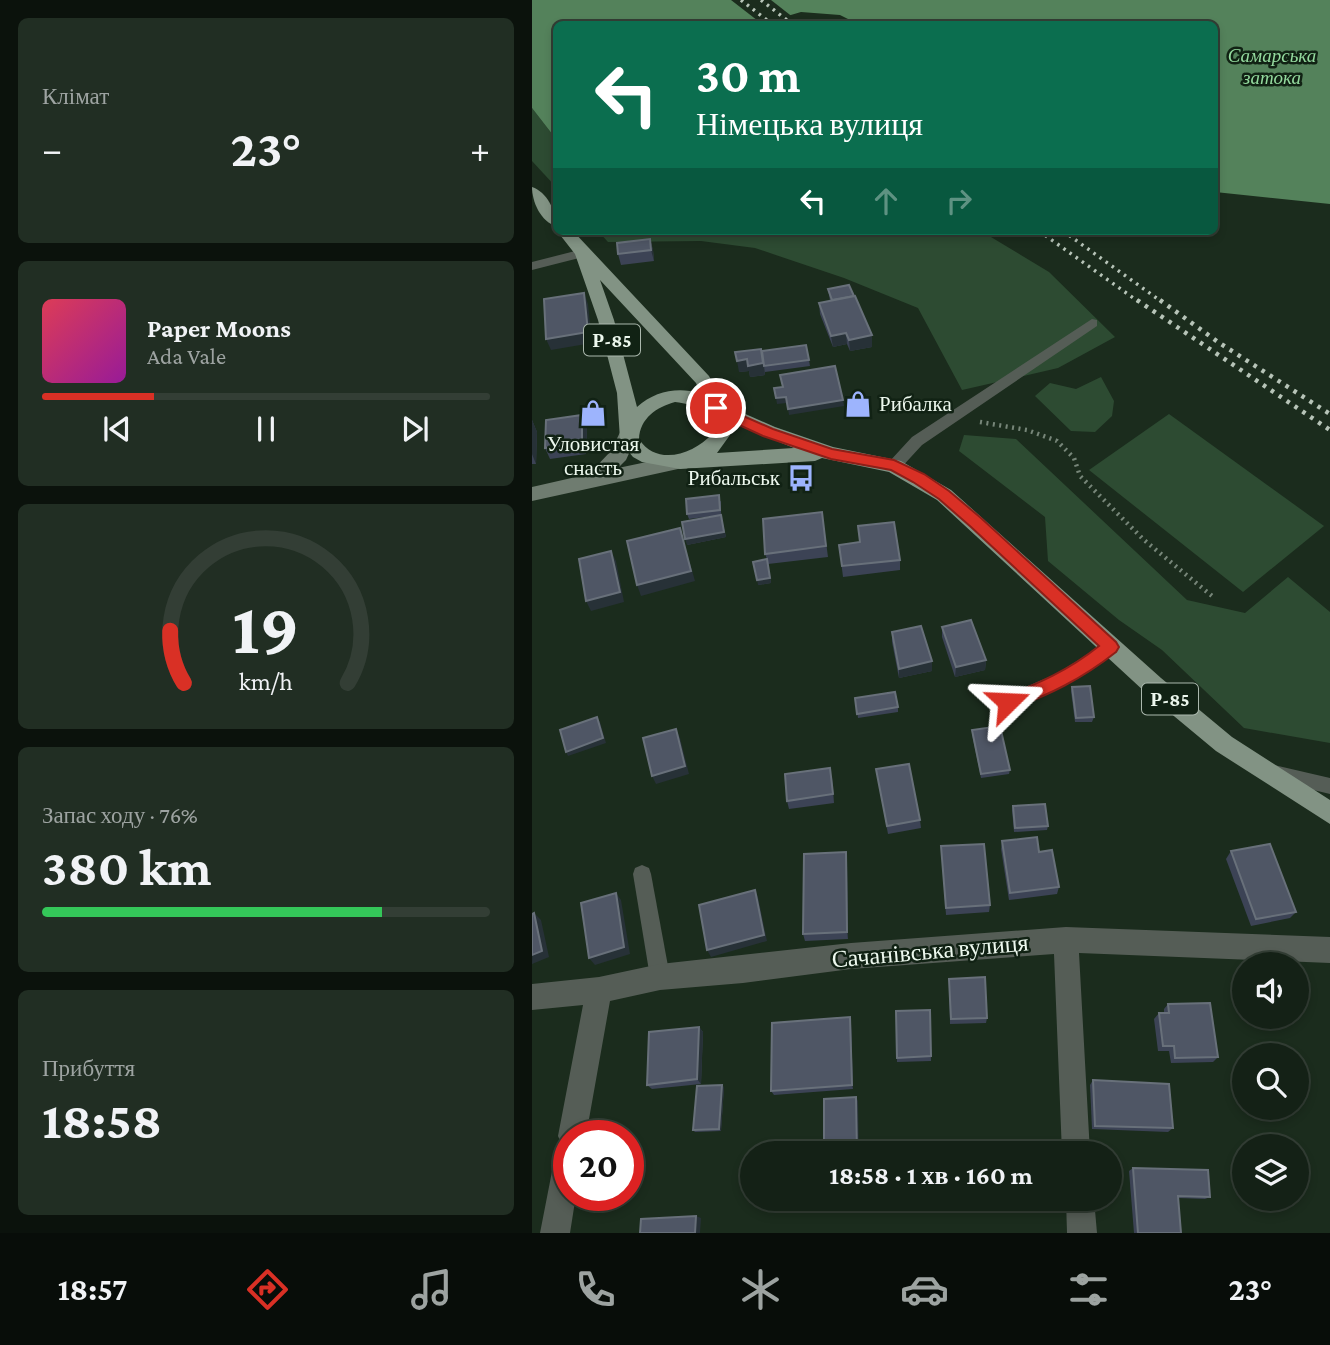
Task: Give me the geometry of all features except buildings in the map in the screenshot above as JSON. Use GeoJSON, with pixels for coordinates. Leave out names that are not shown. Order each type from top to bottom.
{"type":"FeatureCollection","features":[{"type":"Feature","properties":{"kind":"main road"},"geometry":{"type":"LineString","coordinates":[[532,192],[553,217]]}},
{"type":"Feature","properties":{"kind":"main road","name":"Р-85"},"geometry":{"type":"LineString","coordinates":[[568,235],[583,253],[617,357],[626,393],[631,439],[643,455],[653,460],[680,462]]}},
{"type":"Feature","properties":{"kind":"main road"},"geometry":{"type":"LineString","coordinates":[[532,494],[695,458],[718,440],[723,429],[722,418],[702,380],[583,253]]}},
{"type":"Feature","properties":{"kind":"main road","name":"Р-85"},"geometry":{"type":"LineString","coordinates":[[631,429],[643,410],[667,398],[695,398],[768,432],[831,454],[894,466],[944,495],[1111,647],[1224,744],[1330,813]]}},
{"type":"Feature","properties":{"kind":"main road"},"geometry":{"type":"LineString","coordinates":[[595,480],[619,455],[631,429]]}},
{"type":"Feature","properties":{"kind":"main road"},"geometry":{"type":"LineString","coordinates":[[680,462],[831,454]]}},
{"type":"Feature","properties":{"kind":"street","name":"Сачанівська вулиця"},"geometry":{"type":"LineString","coordinates":[[532,997],[599,990],[660,977],[743,970],[851,956],[1066,940],[1330,950]]}},
{"type":"Feature","properties":{"kind":"street"},"geometry":{"type":"LineString","coordinates":[[1066,940],[1075,1141]]}},
{"type":"Feature","properties":{"kind":"street"},"geometry":{"type":"LineString","coordinates":[[575,1120],[599,990]]}},
{"type":"Feature","properties":{"kind":"street"},"geometry":{"type":"LineString","coordinates":[[555,1233],[559,1211]]}},
{"type":"Feature","properties":{"kind":"street"},"geometry":{"type":"LineString","coordinates":[[1081,1211],[1082,1233]]}},
{"type":"Feature","properties":{"kind":"lane"},"geometry":{"type":"LineString","coordinates":[[532,266],[583,253]]}},
{"type":"Feature","properties":{"kind":"lane"},"geometry":{"type":"LineString","coordinates":[[894,466],[917,441],[1092,323]]}},
{"type":"Feature","properties":{"kind":"lane"},"geometry":{"type":"LineString","coordinates":[[1008,702],[1057,684],[1083,669],[1111,647]]}},
{"type":"Feature","properties":{"kind":"lane"},"geometry":{"type":"LineString","coordinates":[[1262,770],[1330,786]]}},
{"type":"Feature","properties":{"kind":"lane"},"geometry":{"type":"LineString","coordinates":[[642,874],[660,977]]}},
{"type":"Feature","properties":{"kind":"path"},"geometry":{"type":"LineString","coordinates":[[952,417],[1027,430],[1056,441],[1073,458],[1080,477],[1144,540],[1212,596]]}},
{"type":"Feature","properties":{"kind":"shaded area"},"geometry":{"type":"Polygon","coordinates":[[[532,108],[553,135],[553,184],[532,161],[532,108]]]}},
{"type":"Feature","properties":{"kind":"shaded area"},"geometry":{"type":"Polygon","coordinates":[[[602,235],[988,235],[1049,272],[1115,337],[1058,368],[962,390],[918,308],[844,278],[755,248],[701,241],[608,242],[602,235]]]}},
{"type":"Feature","properties":{"kind":"shaded area"},"geometry":{"type":"Polygon","coordinates":[[[1101,377],[1114,401],[1112,416],[1095,432],[1071,431],[1035,396],[1050,383],[1076,389],[1101,377]]]}},
{"type":"Feature","properties":{"kind":"shaded area"},"geometry":{"type":"Polygon","coordinates":[[[1169,414],[1324,526],[1243,592],[1089,470],[1169,414]]]}},
{"type":"Feature","properties":{"kind":"shaded area"},"geometry":{"type":"Polygon","coordinates":[[[964,435],[1016,439],[1187,600],[1245,613],[1288,577],[1330,612],[1330,743],[1244,728],[1162,650],[1119,620],[1048,561],[1045,517],[959,451],[964,435]]]}},
{"type":"Feature","properties":{"kind":"water","name":"Самарська затока"},"geometry":{"type":"Polygon","coordinates":[[[532,0],[1330,0],[1330,204],[1218,192],[1218,21],[852,21],[840,15],[801,12],[770,21],[553,21],[553,135],[532,108],[532,0]]]}},
{"type":"Feature","properties":{"kind":"pier"},"geometry":{"type":"Polygon","coordinates":[[[731,0],[771,0],[794,18],[783,21],[758,21],[731,0]]]}},
{"type":"Feature","properties":{"kind":"railway"},"geometry":{"type":"LineString","coordinates":[[741,0],[768,21]]}},
{"type":"Feature","properties":{"kind":"railway"},"geometry":{"type":"LineString","coordinates":[[761,0],[788,21]]}},
{"type":"Feature","properties":{"kind":"railway"},"geometry":{"type":"LineString","coordinates":[[1045,235],[1139,302]]}},
{"type":"Feature","properties":{"kind":"railway"},"geometry":{"type":"LineString","coordinates":[[1069,235],[1162,302]]}},
{"type":"Feature","properties":{"kind":"railway"},"geometry":{"type":"LineString","coordinates":[[1137,300],[1330,430]]}},
{"type":"Feature","properties":{"kind":"railway"},"geometry":{"type":"LineString","coordinates":[[1160,300],[1218,342],[1330,414]]}},
{"type":"Feature","properties":{"kind":"place","name":"Рибалка"},"geometry":{"type":"Point","coordinates":[858,404]}},
{"type":"Feature","properties":{"kind":"place","name":"Уловистая снасть"},"geometry":{"type":"Point","coordinates":[593,413]}},
{"type":"Feature","properties":{"kind":"place","name":"Рибальськ"},"geometry":{"type":"Point","coordinates":[801,478]}},
{"type":"Feature","properties":{"kind":"route"},"geometry":{"type":"LineString","coordinates":[[716,408],[768,432],[831,454],[894,466],[918,478],[944,495],[976,523],[1111,647],[1083,669],[1057,684],[1008,702]]}}]}
